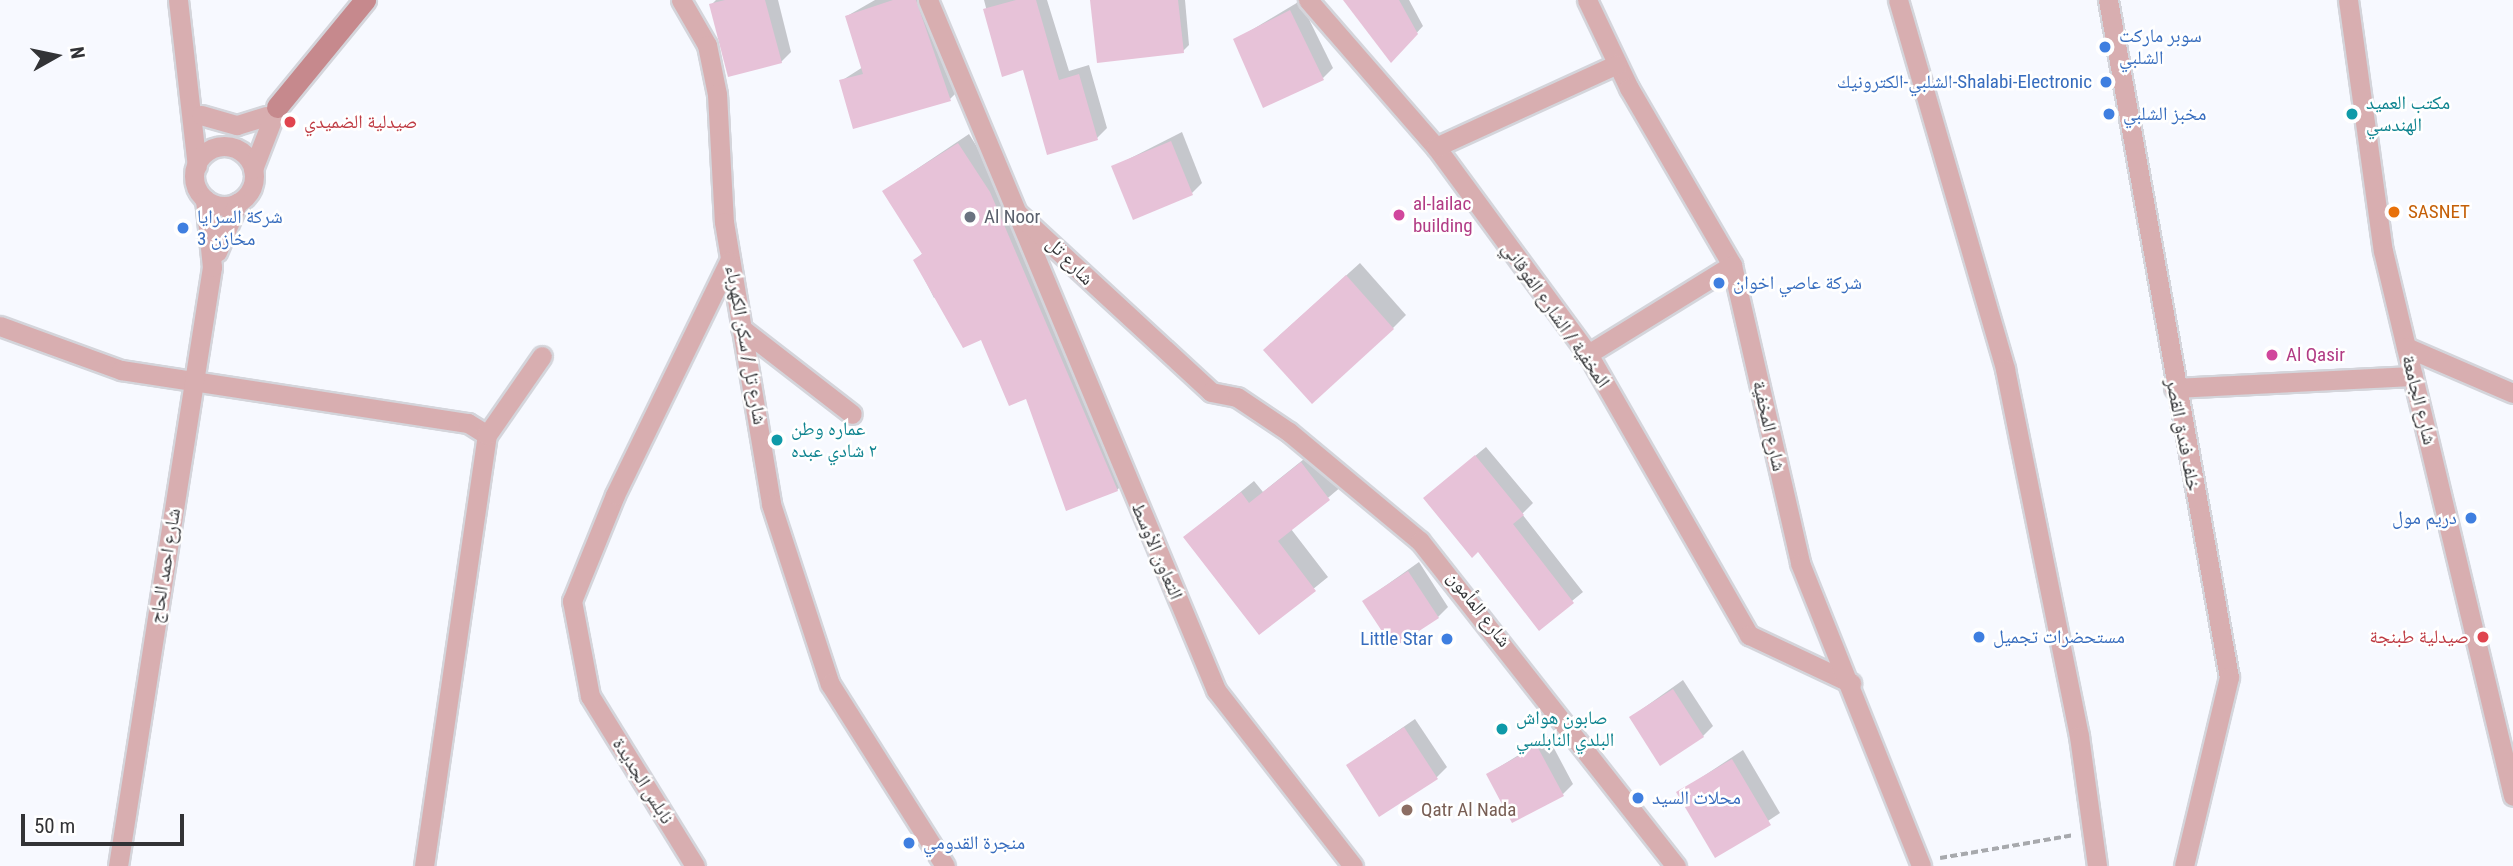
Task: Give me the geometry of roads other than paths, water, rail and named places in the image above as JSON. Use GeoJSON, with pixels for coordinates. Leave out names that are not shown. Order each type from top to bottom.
{"type":"FeatureCollection","features":[{"type":"Feature","properties":{"kind":"street"},"geometry":{"type":"LineString","coordinates":[[178,0],[197,107],[195,183],[205,199],[212,267]]}},
{"type":"Feature","properties":{"kind":"street"},"geometry":{"type":"LineString","coordinates":[[197,166],[211,149],[227,147],[272,111],[365,0]]}},
{"type":"Feature","properties":{"kind":"street","name":"شارع تل / سكن الكهرباء"},"geometry":{"type":"LineString","coordinates":[[681,0],[707,45],[717,94],[716,155],[730,260],[771,504],[830,684],[944,866]]}},
{"type":"Feature","properties":{"kind":"street","name":"شارع تل"},"geometry":{"type":"LineString","coordinates":[[928,0],[1010,207],[1200,383],[1237,397]]}},
{"type":"Feature","properties":{"kind":"street","name":"المخفية / الشارع الفوقاني"},"geometry":{"type":"LineString","coordinates":[[1308,0],[1436,148],[1588,354],[1749,635],[1851,683]]}},
{"type":"Feature","properties":{"kind":"street","name":"شارع المخفية"},"geometry":{"type":"LineString","coordinates":[[1587,0],[1617,64],[1732,265],[1800,563],[1851,683],[1920,864]]}},
{"type":"Feature","properties":{"kind":"street"},"geometry":{"type":"LineString","coordinates":[[1898,0],[2005,369],[2097,866]]}},
{"type":"Feature","properties":{"kind":"street","name":"خلف فندق القصر"},"geometry":{"type":"LineString","coordinates":[[2108,0],[2174,388],[2229,677],[2184,866]]}},
{"type":"Feature","properties":{"kind":"street","name":"شارع الجامعة"},"geometry":{"type":"LineString","coordinates":[[2348,0],[2365,144],[2406,347],[2505,712],[2513,796]]}},
{"type":"Feature","properties":{"kind":"street"},"geometry":{"type":"LineString","coordinates":[[1436,148],[1617,64]]}},
{"type":"Feature","properties":{"kind":"street"},"geometry":{"type":"LineString","coordinates":[[197,107],[237,125],[272,111]]}},
{"type":"Feature","properties":{"kind":"street"},"geometry":{"type":"LineString","coordinates":[[197,107],[227,147],[253,169]]}},
{"type":"Feature","properties":{"kind":"street"},"geometry":{"type":"LineString","coordinates":[[212,267],[238,202],[253,185],[253,169],[272,111]]}},
{"type":"Feature","properties":{"kind":"street"},"geometry":{"type":"LineString","coordinates":[[205,199],[223,206],[238,202]]}},
{"type":"Feature","properties":{"kind":"street","name":"التعاون الأوسط"},"geometry":{"type":"LineString","coordinates":[[1010,207],[1216,691],[1353,866]]}},
{"type":"Feature","properties":{"kind":"street","name":"نابلس الجديدة"},"geometry":{"type":"LineString","coordinates":[[695,866],[590,696],[573,617],[575,584],[730,260]]}},
{"type":"Feature","properties":{"kind":"street"},"geometry":{"type":"LineString","coordinates":[[1588,354],[1732,265]]}},
{"type":"Feature","properties":{"kind":"street","name":"شارع احمد الحاج"},"geometry":{"type":"LineString","coordinates":[[118,866],[212,267]]}},
{"type":"Feature","properties":{"kind":"street"},"geometry":{"type":"LineString","coordinates":[[0,326],[121,370],[195,378],[468,423],[487,435]]}},
{"type":"Feature","properties":{"kind":"street"},"geometry":{"type":"LineString","coordinates":[[741,328],[852,414]]}},
{"type":"Feature","properties":{"kind":"street"},"geometry":{"type":"LineString","coordinates":[[2406,347],[2513,393]]}},
{"type":"Feature","properties":{"kind":"street"},"geometry":{"type":"LineString","coordinates":[[424,866],[487,435],[542,356]]}},
{"type":"Feature","properties":{"kind":"street"},"geometry":{"type":"LineString","coordinates":[[2174,388],[2413,376]]}},
{"type":"Feature","properties":{"kind":"street","name":"شارع المأمون"},"geometry":{"type":"LineString","coordinates":[[1237,397],[1354,481],[1441,562],[1676,866]]}},
{"type":"Feature","properties":{"kind":"place","name":"سوبر ماركت الشلبي"},"geometry":{"type":"Point","coordinates":[2105,47]}},
{"type":"Feature","properties":{"kind":"place","name":"الشلبي-الكترونيك-Shalabi-Electronic"},"geometry":{"type":"Point","coordinates":[2106,82]}},
{"type":"Feature","properties":{"kind":"place","name":"مخبز الشلبي"},"geometry":{"type":"Point","coordinates":[2109,114]}},
{"type":"Feature","properties":{"kind":"place","name":"مكتب العميد الهندسي"},"geometry":{"type":"Point","coordinates":[2352,114]}},
{"type":"Feature","properties":{"kind":"place","name":"صيدلية الضميدي"},"geometry":{"type":"Point","coordinates":[290,122]}},
{"type":"Feature","properties":{"kind":"place","name":"SASNET"},"geometry":{"type":"Point","coordinates":[2394,212]}},
{"type":"Feature","properties":{"kind":"place","name":"al-lailac building"},"geometry":{"type":"Point","coordinates":[1399,215]}},
{"type":"Feature","properties":{"kind":"place","name":"Al Noor"},"geometry":{"type":"Point","coordinates":[970,217]}},
{"type":"Feature","properties":{"kind":"place","name":"شركة السرايا 3 مخازن"},"geometry":{"type":"Point","coordinates":[183,228]}},
{"type":"Feature","properties":{"kind":"place","name":"شركة عاصي اخوان"},"geometry":{"type":"Point","coordinates":[1719,283]}},
{"type":"Feature","properties":{"kind":"place","name":"Al Qasir"},"geometry":{"type":"Point","coordinates":[2272,355]}},
{"type":"Feature","properties":{"kind":"place","name":"عماره وطن ٢ شادي عبده"},"geometry":{"type":"Point","coordinates":[777,440]}},
{"type":"Feature","properties":{"kind":"place","name":"دريم مول"},"geometry":{"type":"Point","coordinates":[2471,518]}},
{"type":"Feature","properties":{"kind":"place","name":"مستحضرات تجميل"},"geometry":{"type":"Point","coordinates":[1979,637]}},
{"type":"Feature","properties":{"kind":"place","name":"صيدلية طبنجة"},"geometry":{"type":"Point","coordinates":[2483,637]}},
{"type":"Feature","properties":{"kind":"place","name":"Little Star"},"geometry":{"type":"Point","coordinates":[1447,639]}},
{"type":"Feature","properties":{"kind":"place","name":"صابون هواش البلدي النابلسي"},"geometry":{"type":"Point","coordinates":[1502,729]}},
{"type":"Feature","properties":{"kind":"place","name":"محلات السيد"},"geometry":{"type":"Point","coordinates":[1638,798]}},
{"type":"Feature","properties":{"kind":"place","name":"Qatr Al Nada"},"geometry":{"type":"Point","coordinates":[1407,810]}},
{"type":"Feature","properties":{"kind":"place","name":"منجرة القدومي"},"geometry":{"type":"Point","coordinates":[909,843]}}]}
